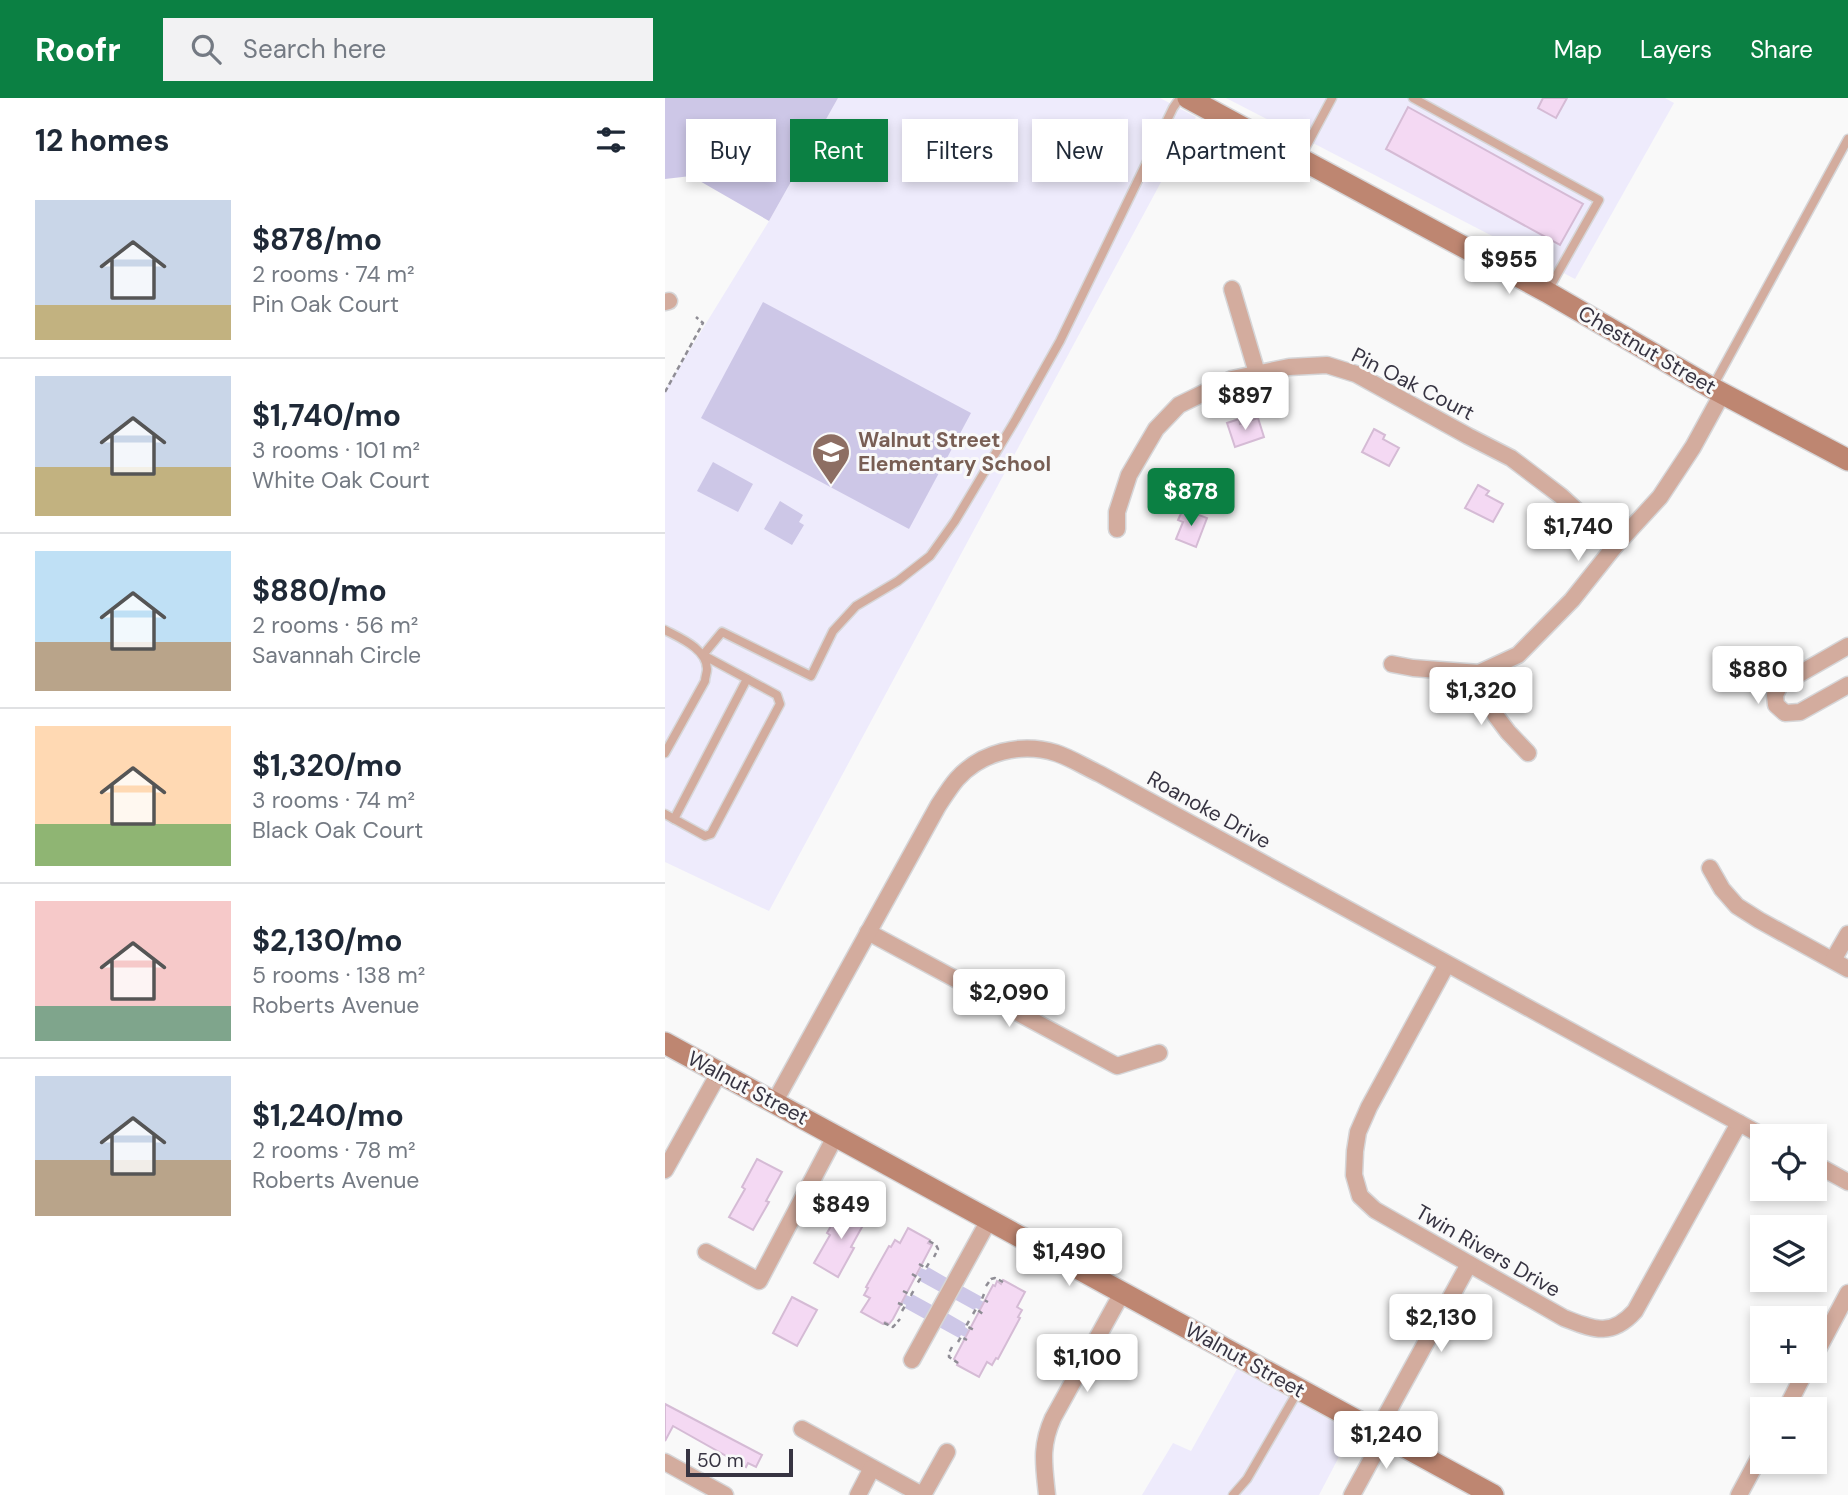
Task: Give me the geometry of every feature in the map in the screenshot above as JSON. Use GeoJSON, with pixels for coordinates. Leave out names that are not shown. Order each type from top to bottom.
{"type":"FeatureCollection","features":[{"type":"Feature","properties":{"kind":"street","name":"Chestnut Street"},"geometry":{"type":"LineString","coordinates":[[1188,98],[1227,119]]}},
{"type":"Feature","properties":{"kind":"street","name":"Chestnut Street"},"geometry":{"type":"LineString","coordinates":[[1310,164],[1547,292],[1717,391],[1848,460]]}},
{"type":"Feature","properties":{"kind":"street"},"geometry":{"type":"LineString","coordinates":[[1232,289],[1257,373]]}},
{"type":"Feature","properties":{"kind":"street","name":"Pin Oak Court"},"geometry":{"type":"LineString","coordinates":[[1117,529],[1117,512],[1129,475],[1156,429],[1179,405],[1232,379],[1289,367],[1327,365],[1356,374],[1511,458],[1561,496],[1615,546]]}},
{"type":"Feature","properties":{"kind":"street"},"geometry":{"type":"LineString","coordinates":[[1392,664],[1479,673],[1518,655],[1572,600],[1615,546],[1660,497],[1693,447],[1717,391]]}},
{"type":"Feature","properties":{"kind":"street"},"geometry":{"type":"LineString","coordinates":[[1848,646],[1780,685],[1775,695],[1776,705],[1785,713],[1800,712],[1848,685]]}},
{"type":"Feature","properties":{"kind":"street"},"geometry":{"type":"LineString","coordinates":[[1479,673],[1496,716],[1528,753]]}},
{"type":"Feature","properties":{"kind":"street","name":"Roanoke Drive"},"geometry":{"type":"LineString","coordinates":[[774,1102],[938,806],[958,778],[975,764],[992,755],[1018,748],[1055,753],[1100,774],[1750,1129]]}},
{"type":"Feature","properties":{"kind":"street"},"geometry":{"type":"LineString","coordinates":[[1710,868],[1737,906],[1848,969]]}},
{"type":"Feature","properties":{"kind":"street"},"geometry":{"type":"LineString","coordinates":[[868,932],[1117,1066],[1159,1053]]}},
{"type":"Feature","properties":{"kind":"street"},"geometry":{"type":"LineString","coordinates":[[1833,961],[1848,934]]}},
{"type":"Feature","properties":{"kind":"street","name":"Twin Rivers Drive"},"geometry":{"type":"LineString","coordinates":[[1447,964],[1358,1132],[1354,1175],[1360,1196],[1375,1210],[1564,1318],[1604,1330],[1616,1327],[1635,1311],[1739,1123]]}},
{"type":"Feature","properties":{"kind":"street","name":"Walnut Street"},"geometry":{"type":"LineString","coordinates":[[665,1043],[1493,1495]]}},
{"type":"Feature","properties":{"kind":"street"},"geometry":{"type":"LineString","coordinates":[[665,1170],[719,1073]]}},
{"type":"Feature","properties":{"kind":"street"},"geometry":{"type":"LineString","coordinates":[[706,1252],[759,1281],[836,1135]]}},
{"type":"Feature","properties":{"kind":"street"},"geometry":{"type":"LineString","coordinates":[[1827,1171],[1848,1182]]}},
{"type":"Feature","properties":{"kind":"street"},"geometry":{"type":"LineString","coordinates":[[912,1360],[989,1220]]}},
{"type":"Feature","properties":{"kind":"street"},"geometry":{"type":"LineString","coordinates":[[1352,1495],[1381,1442],[1384,1419],[1469,1264]]}},
{"type":"Feature","properties":{"kind":"street"},"geometry":{"type":"LineString","coordinates":[[1047,1495],[1043,1456],[1046,1434],[1122,1293]]}},
{"type":"Feature","properties":{"kind":"street"},"geometry":{"type":"LineString","coordinates":[[1827,1332],[1848,1293]]}},
{"type":"Feature","properties":{"kind":"street"},"geometry":{"type":"LineString","coordinates":[[802,1429],[923,1495],[947,1452]]}},
{"type":"Feature","properties":{"kind":"street"},"geometry":{"type":"LineString","coordinates":[[665,1462],[725,1495]]}},
{"type":"Feature","properties":{"kind":"street"},"geometry":{"type":"LineString","coordinates":[[858,1495],[872,1468]]}},
{"type":"Feature","properties":{"kind":"street"},"geometry":{"type":"LineString","coordinates":[[1739,1495],[1750,1474]]}},
{"type":"Feature","properties":{"kind":"lane"},"geometry":{"type":"LineString","coordinates":[[703,655],[722,632],[811,676],[833,631],[856,606],[898,581],[930,556],[955,521],[1060,341],[1180,98]]}},
{"type":"Feature","properties":{"kind":"lane"},"geometry":{"type":"LineString","coordinates":[[1310,138],[1332,98]]}},
{"type":"Feature","properties":{"kind":"lane"},"geometry":{"type":"LineString","coordinates":[[1413,98],[1599,200],[1547,292]]}},
{"type":"Feature","properties":{"kind":"lane"},"geometry":{"type":"LineString","coordinates":[[1717,391],[1848,139]]}},
{"type":"Feature","properties":{"kind":"lane"},"geometry":{"type":"LineString","coordinates":[[665,630],[703,655],[777,695],[780,704],[711,834],[705,836],[665,814]]}},
{"type":"Feature","properties":{"kind":"lane"},"geometry":{"type":"LineString","coordinates":[[665,752],[705,681],[708,668],[703,655]]}},
{"type":"Feature","properties":{"kind":"lane"},"geometry":{"type":"LineString","coordinates":[[674,819],[747,679]]}},
{"type":"Feature","properties":{"kind":"lane"},"geometry":{"type":"LineString","coordinates":[[1233,1495],[1247,1479],[1299,1389]]}},
{"type":"Feature","properties":{"kind":"path"},"geometry":{"type":"LineString","coordinates":[[665,392],[703,323],[696,317]]}},
{"type":"Feature","properties":{"kind":"path"},"geometry":{"type":"LineString","coordinates":[[929,1241],[938,1249],[934,1257]]}},
{"type":"Feature","properties":{"kind":"path"},"geometry":{"type":"LineString","coordinates":[[919,1264],[926,1268],[929,1263]]}},
{"type":"Feature","properties":{"kind":"path"},"geometry":{"type":"LineString","coordinates":[[912,1275],[920,1279],[917,1284]]}},
{"type":"Feature","properties":{"kind":"path"},"geometry":{"type":"LineString","coordinates":[[986,1286],[995,1278],[1003,1282]]}},
{"type":"Feature","properties":{"kind":"path"},"geometry":{"type":"LineString","coordinates":[[903,1291],[911,1295],[913,1290]]}},
{"type":"Feature","properties":{"kind":"path"},"geometry":{"type":"LineString","coordinates":[[984,1294],[982,1298],[988,1302]]}},
{"type":"Feature","properties":{"kind":"path"},"geometry":{"type":"LineString","coordinates":[[898,1303],[905,1306],[902,1311]]}},
{"type":"Feature","properties":{"kind":"path"},"geometry":{"type":"LineString","coordinates":[[973,1314],[976,1309],[983,1314]]}},
{"type":"Feature","properties":{"kind":"path"},"geometry":{"type":"LineString","coordinates":[[884,1323],[893,1327],[900,1319]]}},
{"type":"Feature","properties":{"kind":"path"},"geometry":{"type":"LineString","coordinates":[[969,1321],[967,1326],[974,1330]]}},
{"type":"Feature","properties":{"kind":"path"},"geometry":{"type":"LineString","coordinates":[[958,1342],[961,1337],[967,1340]]}},
{"type":"Feature","properties":{"kind":"path"},"geometry":{"type":"LineString","coordinates":[[952,1348],[950,1357],[958,1363]]}},
{"type":"Feature","properties":{"kind":"shaded area"},"geometry":{"type":"Polygon","coordinates":[[[665,98],[838,98],[826,119],[790,119],[791,182],[769,221],[701,182],[776,182],[776,119],[686,119],[686,177],[665,179],[665,98]]]}},
{"type":"Feature","properties":{"kind":"shaded area","name":"Walnut Street Elementary School"},"geometry":{"type":"Polygon","coordinates":[[[838,98],[1160,98],[1196,117],[1142,119],[1142,182],[1161,182],[769,911],[665,862],[665,390],[791,182],[888,182],[888,119],[826,119],[838,98]]]}},
{"type":"Feature","properties":{"kind":"shaded area"},"geometry":{"type":"Polygon","coordinates":[[[1226,98],[1665,98],[1674,103],[1575,279],[1310,142],[1310,119],[1266,119],[1226,98]]]}},
{"type":"Feature","properties":{"kind":"shaded area"},"geometry":{"type":"Polygon","coordinates":[[[763,302],[971,413],[909,529],[701,418],[763,302]]]}},
{"type":"Feature","properties":{"kind":"shaded area"},"geometry":{"type":"Polygon","coordinates":[[[713,462],[753,484],[738,512],[697,491],[713,462]]]}},
{"type":"Feature","properties":{"kind":"shaded area"},"geometry":{"type":"Polygon","coordinates":[[[780,501],[803,515],[799,522],[804,525],[792,545],[764,529],[780,501]]]}},
{"type":"Feature","properties":{"kind":"shaded area"},"geometry":{"type":"Polygon","coordinates":[[[928,1267],[947,1278],[940,1292],[920,1281],[921,1278],[917,1275],[921,1268],[926,1270],[928,1267]]]}},
{"type":"Feature","properties":{"kind":"shaded area"},"geometry":{"type":"Polygon","coordinates":[[[962,1286],[982,1297],[980,1300],[984,1302],[980,1310],[974,1310],[954,1299],[962,1286]]]}},
{"type":"Feature","properties":{"kind":"shaded area"},"geometry":{"type":"Polygon","coordinates":[[[912,1294],[932,1305],[925,1319],[905,1308],[906,1305],[902,1303],[906,1295],[911,1297],[912,1294]]]}},
{"type":"Feature","properties":{"kind":"shaded area"},"geometry":{"type":"Polygon","coordinates":[[[947,1313],[966,1324],[965,1327],[969,1330],[965,1337],[961,1335],[959,1338],[939,1327],[947,1313]]]}},
{"type":"Feature","properties":{"kind":"shaded area"},"geometry":{"type":"Polygon","coordinates":[[[1237,1369],[1352,1432],[1319,1495],[1142,1495],[1173,1443],[1191,1451],[1237,1369]]]}},
{"type":"Feature","properties":{"kind":"building"},"geometry":{"type":"Polygon","coordinates":[[[1543,98],[1567,98],[1556,118],[1538,108],[1543,98]]]}},
{"type":"Feature","properties":{"kind":"building"},"geometry":{"type":"Polygon","coordinates":[[[1408,107],[1583,204],[1560,245],[1386,149],[1408,107]]]}},
{"type":"Feature","properties":{"kind":"building"},"geometry":{"type":"Polygon","coordinates":[[[1258,418],[1264,437],[1235,447],[1227,423],[1239,419],[1240,424],[1258,418]]]}},
{"type":"Feature","properties":{"kind":"building"},"geometry":{"type":"Polygon","coordinates":[[[1374,429],[1385,435],[1383,439],[1399,448],[1389,466],[1362,452],[1374,429]]]}},
{"type":"Feature","properties":{"kind":"building"},"geometry":{"type":"Polygon","coordinates":[[[1478,485],[1489,491],[1486,495],[1503,504],[1493,522],[1465,508],[1478,485]]]}},
{"type":"Feature","properties":{"kind":"building"},"geometry":{"type":"Polygon","coordinates":[[[1183,509],[1207,518],[1196,547],[1176,539],[1183,522],[1178,520],[1183,509]]]}},
{"type":"Feature","properties":{"kind":"building"},"geometry":{"type":"Polygon","coordinates":[[[757,1159],[782,1172],[753,1230],[729,1217],[745,1189],[742,1187],[757,1159]]]}},
{"type":"Feature","properties":{"kind":"building"},"geometry":{"type":"Polygon","coordinates":[[[843,1205],[867,1218],[838,1277],[814,1263],[843,1205]]]}},
{"type":"Feature","properties":{"kind":"building"},"geometry":{"type":"Polygon","coordinates":[[[908,1228],[930,1240],[928,1243],[932,1245],[893,1319],[889,1324],[883,1324],[861,1312],[870,1298],[864,1295],[868,1288],[866,1287],[889,1246],[891,1247],[895,1240],[900,1243],[908,1228]]]}},
{"type":"Feature","properties":{"kind":"building"},"geometry":{"type":"Polygon","coordinates":[[[1003,1280],[1025,1292],[1017,1307],[1022,1310],[998,1359],[996,1358],[992,1365],[987,1362],[979,1377],[957,1365],[954,1359],[993,1285],[995,1286],[997,1281],[1001,1284],[1003,1280]]]}},
{"type":"Feature","properties":{"kind":"building"},"geometry":{"type":"Polygon","coordinates":[[[792,1297],[817,1310],[797,1346],[773,1333],[792,1297]]]}},
{"type":"Feature","properties":{"kind":"building"},"geometry":{"type":"Polygon","coordinates":[[[665,1404],[762,1455],[756,1467],[748,1463],[746,1467],[673,1426],[665,1441],[665,1404]]]}},
{"type":"Feature","properties":{"kind":"place","name":"Walnut Street Elementary School"},"geometry":{"type":"Point","coordinates":[831,486]}}]}
